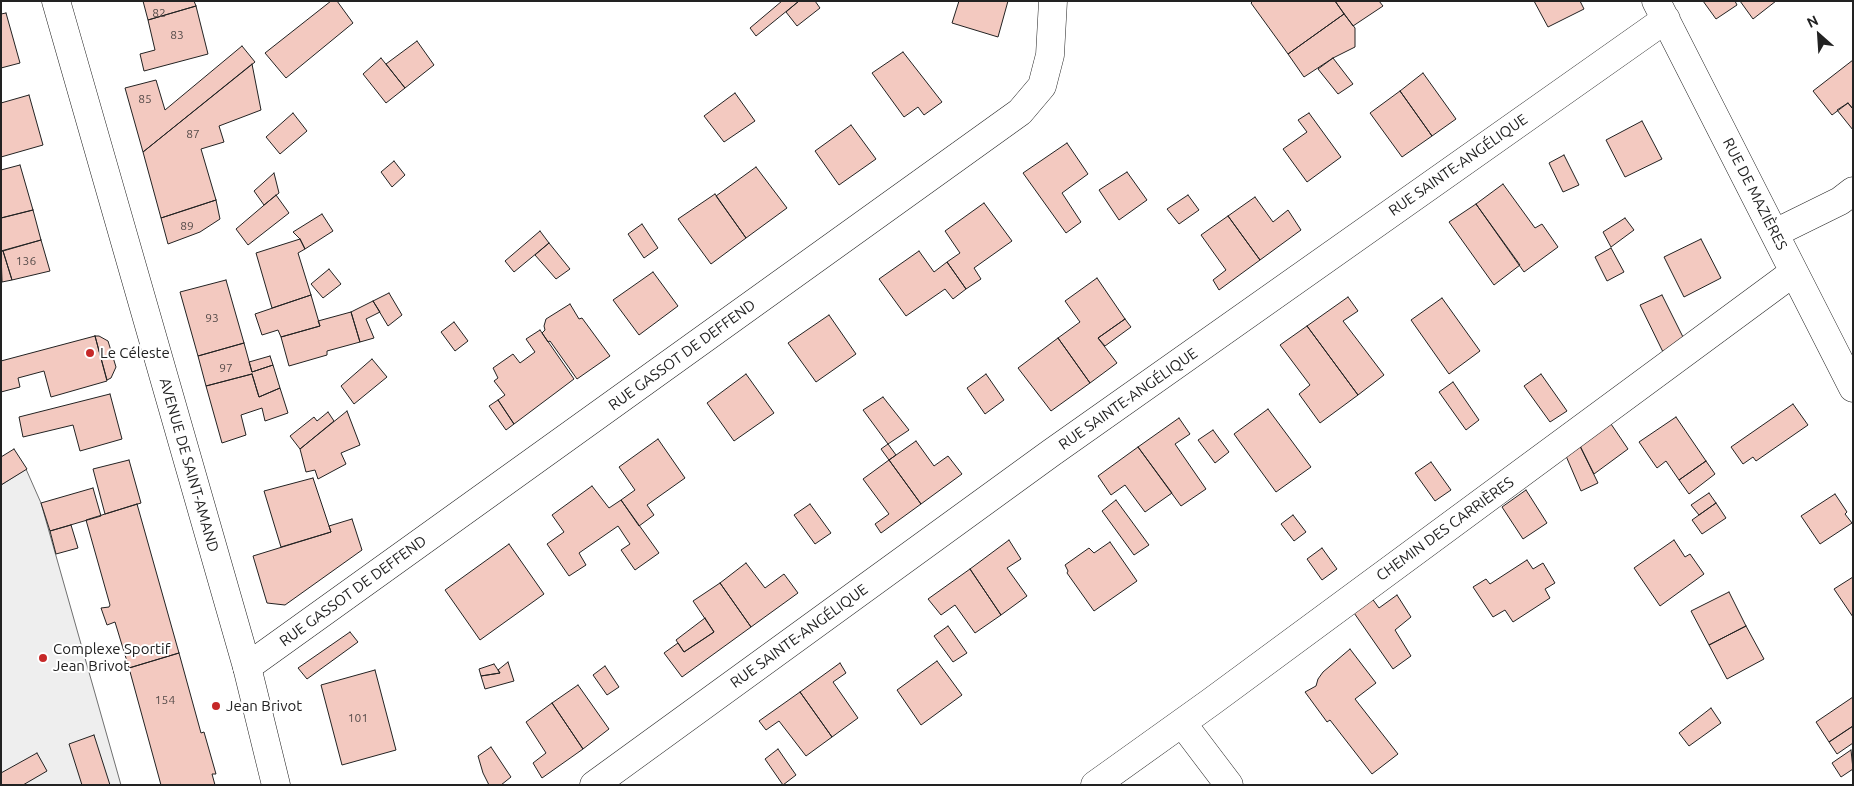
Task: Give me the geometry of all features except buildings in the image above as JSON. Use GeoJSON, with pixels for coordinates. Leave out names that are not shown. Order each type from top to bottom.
{"type":"FeatureCollection","features":[{"type":"Feature","properties":{"kind":"street","name":"AVENUE DE SAINT-AMAND"},"geometry":{"type":"LineString","coordinates":[[56,1],[246,667],[276,785]]}},
{"type":"Feature","properties":{"kind":"street","name":"RUE GASSOT DE DEFFEND"},"geometry":{"type":"LineString","coordinates":[[246,667],[1020,112],[1042,86],[1050,55],[1053,1]]}},
{"type":"Feature","properties":{"kind":"street","name":"RUE DE MAZIÈRES"},"geometry":{"type":"LineString","coordinates":[[1661,10],[1853,388]]}},
{"type":"Feature","properties":{"kind":"street","name":"RUE SAINTE-ANGÉLIQUE"},"geometry":{"type":"LineString","coordinates":[[594,785],[1661,10]]}},
{"type":"Feature","properties":{"kind":"street"},"geometry":{"type":"LineString","coordinates":[[1775,233],[1840,201],[1853,191]]}},
{"type":"Feature","properties":{"kind":"street","name":"CHEMIN DES CARRIÈRES"},"geometry":{"type":"LineString","coordinates":[[1095,785],[1794,272]]}},
{"type":"Feature","properties":{"kind":"street"},"geometry":{"type":"LineString","coordinates":[[1182,723],[1229,785]]}},
{"type":"Feature","properties":{"kind":"shaded area","name":"Complexe Sportif Jean Brivot"},"geometry":{"type":"Polygon","coordinates":[[[26,469],[41,503],[121,785],[1,785],[1,485],[26,469]]]}},
{"type":"Feature","properties":{"kind":"place","name":"Le Céleste"},"geometry":{"type":"Point","coordinates":[90,353]}},
{"type":"Feature","properties":{"kind":"place","name":"Complexe Sportif Jean Brivot"},"geometry":{"type":"Point","coordinates":[43,658]}},
{"type":"Feature","properties":{"kind":"place","name":"Jean Brivot"},"geometry":{"type":"Point","coordinates":[216,706]}}]}
